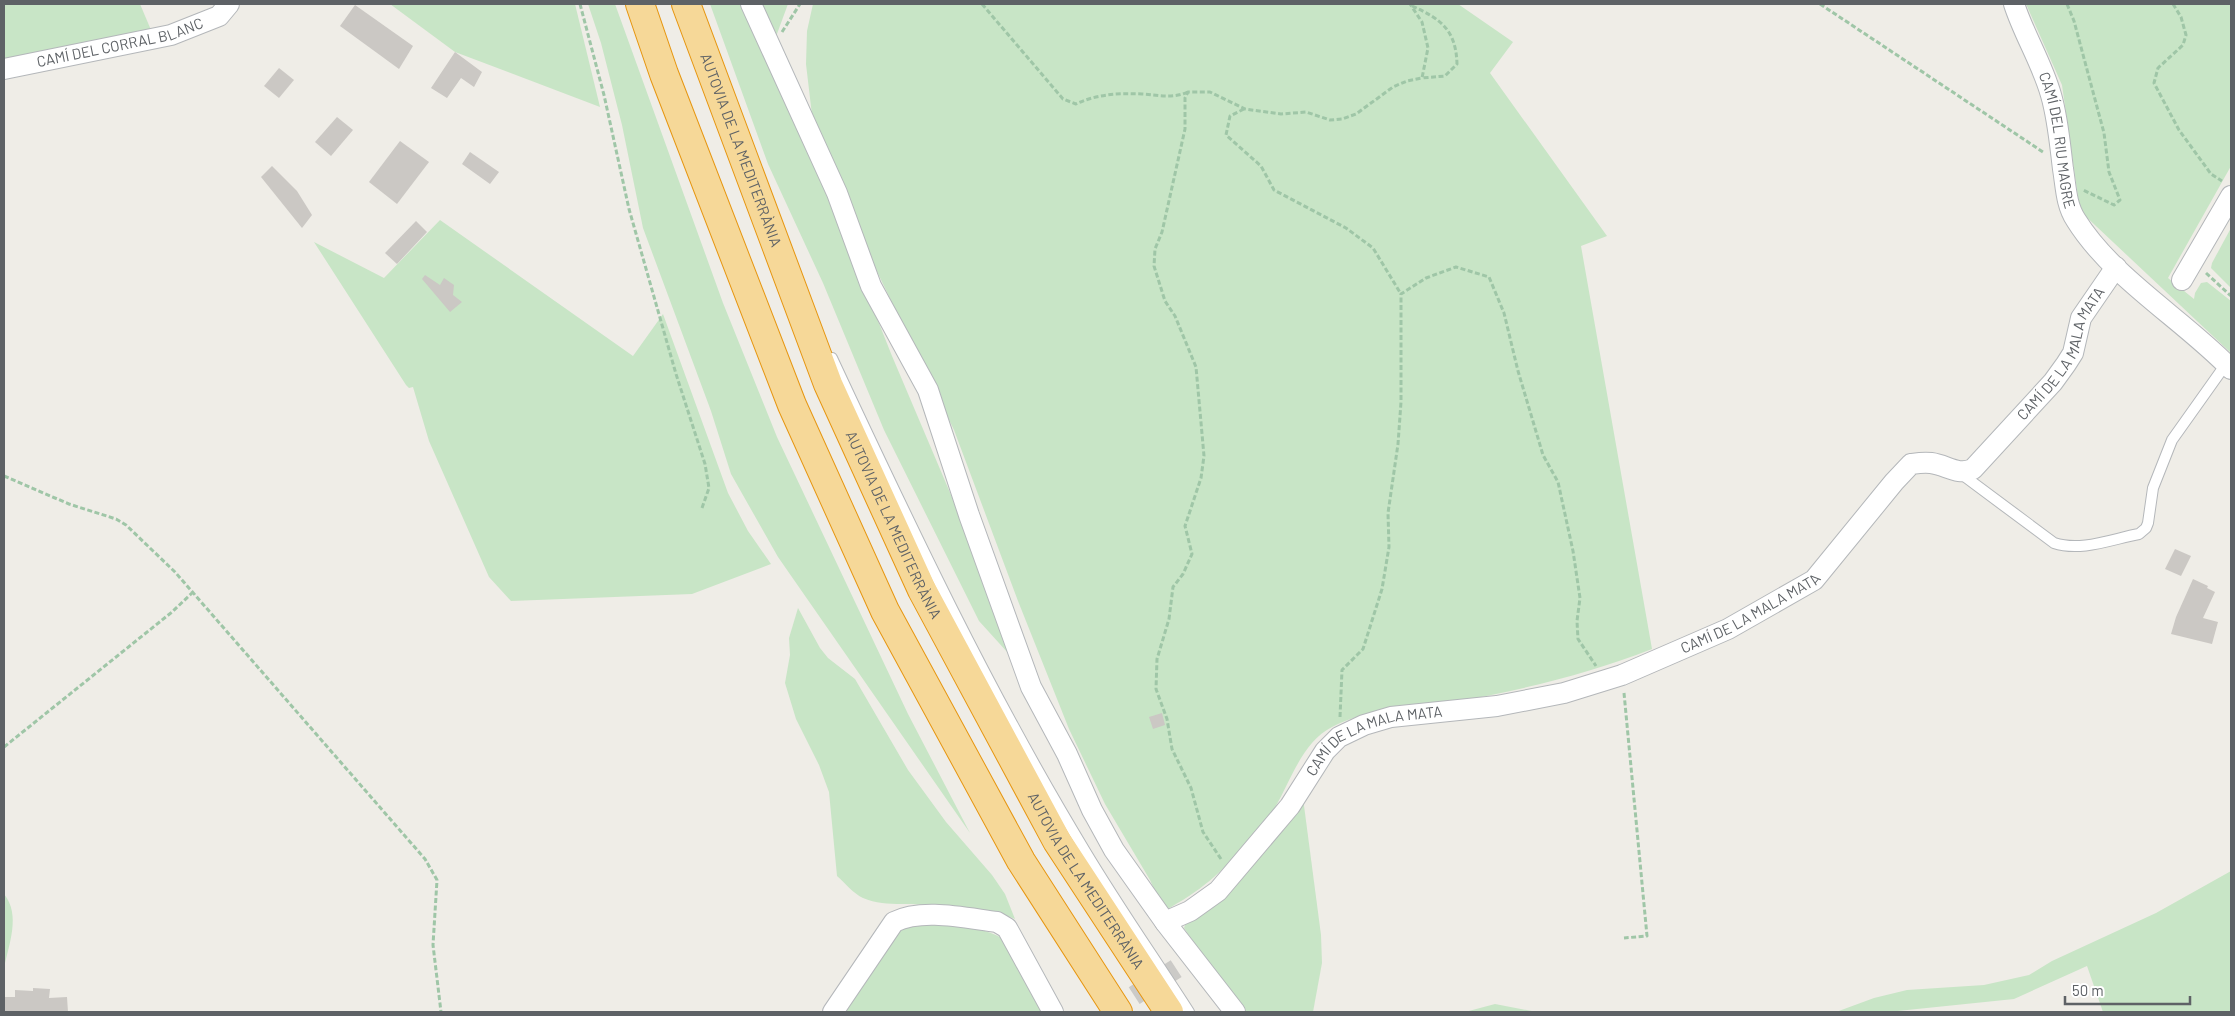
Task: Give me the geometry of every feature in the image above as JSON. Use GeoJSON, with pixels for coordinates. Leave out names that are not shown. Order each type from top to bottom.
{"type":"FeatureCollection","features":[{"type":"Feature","properties":{"kind":"highway"},"geometry":{"type":"LineString","coordinates":[[640,4],[664,74],[792,405],[885,610],[1021,861],[1116,1012]]}},
{"type":"Feature","properties":{"kind":"highway","name":"AUTOVIA DE LA MEDITERRÀNIA"},"geometry":{"type":"LineString","coordinates":[[686,4],[828,384],[922,590],[1057,841],[1169,1012]]}},
{"type":"Feature","properties":{"kind":"street","name":"CAMÍ DEL CORRAL BLANC"},"geometry":{"type":"LineString","coordinates":[[4,70],[171,35],[219,16],[228,4]]}},
{"type":"Feature","properties":{"kind":"street"},"geometry":{"type":"LineString","coordinates":[[751,4],[837,193],[872,286],[928,390],[969,515],[1031,687],[1067,754],[1092,810],[1114,850],[1165,922],[1235,1012]]}},
{"type":"Feature","properties":{"kind":"street","name":"CAMÍ DEL RIU MAGRE"},"geometry":{"type":"LineString","coordinates":[[2014,4],[2045,77],[2051,96],[2069,206],[2075,220],[2116,267]]}},
{"type":"Feature","properties":{"kind":"street"},"geometry":{"type":"LineString","coordinates":[[2182,280],[2228,189]]}},
{"type":"Feature","properties":{"kind":"street"},"geometry":{"type":"LineString","coordinates":[[2116,267],[2229,366]]}},
{"type":"Feature","properties":{"kind":"street","name":"CAMÍ DE LA MALA MATA"},"geometry":{"type":"LineString","coordinates":[[1165,922],[1190,911],[1218,891],[1290,806],[1325,751],[1339,737],[1364,725],[1391,717],[1497,706],[1564,693],[1613,678],[1728,629],[1814,580],[1905,468],[1911,464],[1932,463],[1965,473],[1974,469],[2053,382],[2072,353],[2081,318],[2116,267]]}},
{"type":"Feature","properties":{"kind":"street"},"geometry":{"type":"LineString","coordinates":[[833,1012],[894,922],[906,916],[922,914],[997,922],[1007,928],[1053,1012]]}},
{"type":"Feature","properties":{"kind":"lane"},"geometry":{"type":"LineString","coordinates":[[758,199],[944,596],[1085,851],[1189,1012]]}},
{"type":"Feature","properties":{"kind":"lane"},"geometry":{"type":"LineString","coordinates":[[1957,471],[2054,543],[2066,547],[2078,546],[2139,534],[2146,528],[2148,523],[2153,488],[2172,440],[2229,366]]}},
{"type":"Feature","properties":{"kind":"path"},"geometry":{"type":"LineString","coordinates":[[580,4],[604,95],[628,209],[676,374],[705,464],[709,488],[702,508]]}},
{"type":"Feature","properties":{"kind":"path"},"geometry":{"type":"LineString","coordinates":[[771,50],[800,4]]}},
{"type":"Feature","properties":{"kind":"path"},"geometry":{"type":"LineString","coordinates":[[982,4],[1063,99],[1076,104],[1091,96],[1117,94],[1176,97],[1188,92],[1210,92],[1245,109],[1282,114],[1306,112],[1330,120],[1342,119],[1356,114],[1393,87],[1422,78],[1446,76],[1457,64],[1456,46],[1450,33],[1432,15],[1411,5]]}},
{"type":"Feature","properties":{"kind":"path"},"geometry":{"type":"LineString","coordinates":[[1820,4],[2063,165]]}},
{"type":"Feature","properties":{"kind":"path"},"geometry":{"type":"LineString","coordinates":[[2065,188],[2081,189],[2114,205],[2120,200],[2109,172],[2104,133],[2074,21],[2067,4]]}},
{"type":"Feature","properties":{"kind":"path"},"geometry":{"type":"LineString","coordinates":[[2173,4],[2181,17],[2186,35],[2183,44],[2158,68],[2154,84],[2179,130],[2211,174],[2228,189]]}},
{"type":"Feature","properties":{"kind":"path"},"geometry":{"type":"LineString","coordinates":[[1411,5],[1422,22],[1428,48],[1422,78]]}},
{"type":"Feature","properties":{"kind":"path"},"geometry":{"type":"LineString","coordinates":[[1188,92],[1185,128],[1162,232],[1155,249],[1154,266],[1165,301],[1175,316],[1196,367],[1204,456],[1201,478],[1185,526],[1192,554],[1183,574],[1173,587],[1169,619],[1157,659],[1156,689],[1167,719],[1172,749],[1191,788],[1203,832],[1212,848],[1235,871]]}},
{"type":"Feature","properties":{"kind":"path"},"geometry":{"type":"LineString","coordinates":[[1245,109],[1230,116],[1226,135],[1261,166],[1274,190],[1346,228],[1373,248],[1401,294],[1400,410],[1398,444],[1388,513],[1389,547],[1382,589],[1363,649],[1342,670],[1339,737]]}},
{"type":"Feature","properties":{"kind":"path"},"geometry":{"type":"LineString","coordinates":[[1401,294],[1426,278],[1456,267],[1489,276],[1504,314],[1518,371],[1543,455],[1558,482],[1573,551],[1580,598],[1577,621],[1578,639],[1613,678],[1647,936],[1624,938]]}},
{"type":"Feature","properties":{"kind":"path"},"geometry":{"type":"LineString","coordinates":[[2206,273],[2231,296]]}},
{"type":"Feature","properties":{"kind":"path"},"geometry":{"type":"LineString","coordinates":[[4,476],[69,504],[116,519],[126,525],[161,557],[352,774],[434,873],[437,889],[433,945],[441,1012]]}},
{"type":"Feature","properties":{"kind":"path"},"geometry":{"type":"LineString","coordinates":[[4,747],[172,612],[192,593]]}},
{"type":"Feature","properties":{"kind":"green space"},"geometry":{"type":"Polygon","coordinates":[[[4,4],[140,4],[151,30],[4,62],[4,4]]]}},
{"type":"Feature","properties":{"kind":"green space"},"geometry":{"type":"Polygon","coordinates":[[[390,4],[575,4],[600,107],[455,52],[390,4]]]}},
{"type":"Feature","properties":{"kind":"green space"},"geometry":{"type":"Polygon","coordinates":[[[588,4],[615,4],[723,303],[777,437],[908,714],[970,833],[778,557],[731,474],[711,411],[643,228],[622,125],[601,43],[588,4]]]}},
{"type":"Feature","properties":{"kind":"green space"},"geometry":{"type":"Polygon","coordinates":[[[710,4],[752,4],[892,356],[1027,674],[979,621],[884,430],[823,283],[768,164],[710,4]]]}},
{"type":"Feature","properties":{"kind":"green space"},"geometry":{"type":"Polygon","coordinates":[[[757,4],[788,4],[774,42],[757,4]]]}},
{"type":"Feature","properties":{"kind":"green space"},"geometry":{"type":"Polygon","coordinates":[[[813,4],[1458,4],[1513,42],[1490,73],[1607,236],[1581,246],[1652,649],[1579,674],[1530,687],[1454,702],[1377,712],[1347,720],[1332,727],[1311,744],[1296,767],[1270,816],[1238,854],[1200,889],[1164,911],[1150,880],[1105,804],[1069,729],[1018,601],[954,430],[867,251],[812,115],[806,64],[807,31],[813,4]]]}},
{"type":"Feature","properties":{"kind":"green space"},"geometry":{"type":"Polygon","coordinates":[[[2026,4],[2231,4],[2231,166],[2168,278],[2194,299],[2201,283],[2207,282],[2231,301],[2231,353],[2080,211],[2062,85],[2026,4]]]}},
{"type":"Feature","properties":{"kind":"green space"},"geometry":{"type":"Polygon","coordinates":[[[440,220],[633,356],[663,314],[728,493],[748,531],[771,564],[692,594],[511,601],[489,577],[429,441],[413,387],[409,388],[406,385],[314,242],[384,278],[440,220]]]}},
{"type":"Feature","properties":{"kind":"green space"},"geometry":{"type":"Polygon","coordinates":[[[2231,228],[2231,288],[2211,268],[2231,228]]]}},
{"type":"Feature","properties":{"kind":"green space"},"geometry":{"type":"Polygon","coordinates":[[[798,608],[820,648],[828,658],[855,679],[908,770],[946,822],[992,875],[1005,894],[1015,919],[993,912],[965,908],[875,902],[860,896],[837,876],[829,792],[819,765],[796,719],[785,683],[790,655],[789,638],[798,608]]]}},
{"type":"Feature","properties":{"kind":"green space"},"geometry":{"type":"Polygon","coordinates":[[[1303,798],[1321,935],[1322,963],[1313,1012],[1241,1012],[1184,928],[1188,916],[1303,798]]]}},
{"type":"Feature","properties":{"kind":"green space"},"geometry":{"type":"Polygon","coordinates":[[[2231,871],[2231,1012],[2103,1012],[2087,966],[2014,999],[1888,1012],[1836,1012],[1874,998],[1907,990],[1984,985],[2029,975],[2052,961],[2156,913],[2231,871]]]}},
{"type":"Feature","properties":{"kind":"green space"},"geometry":{"type":"Polygon","coordinates":[[[4,894],[9,902],[13,920],[11,940],[4,968],[4,894]]]}},
{"type":"Feature","properties":{"kind":"green space"},"geometry":{"type":"Polygon","coordinates":[[[922,923],[973,928],[1002,938],[1049,1012],[840,1012],[898,930],[922,923]]]}},
{"type":"Feature","properties":{"kind":"green space"},"geometry":{"type":"Polygon","coordinates":[[[1495,1004],[1537,1012],[1465,1012],[1495,1004]]]}},
{"type":"Feature","properties":{"kind":"building"},"geometry":{"type":"Polygon","coordinates":[[[355,5],[413,46],[399,69],[340,26],[355,5]]]}},
{"type":"Feature","properties":{"kind":"building"},"geometry":{"type":"Polygon","coordinates":[[[455,52],[482,72],[474,87],[461,78],[447,98],[431,88],[455,52]]]}},
{"type":"Feature","properties":{"kind":"building"},"geometry":{"type":"Polygon","coordinates":[[[279,68],[294,80],[279,98],[264,86],[279,68]]]}},
{"type":"Feature","properties":{"kind":"building"},"geometry":{"type":"Polygon","coordinates":[[[337,117],[353,130],[331,156],[315,142],[337,117]]]}},
{"type":"Feature","properties":{"kind":"building"},"geometry":{"type":"Polygon","coordinates":[[[400,141],[429,162],[397,204],[369,182],[400,141]]]}},
{"type":"Feature","properties":{"kind":"building"},"geometry":{"type":"Polygon","coordinates":[[[470,152],[499,172],[490,184],[462,164],[470,152]]]}},
{"type":"Feature","properties":{"kind":"building"},"geometry":{"type":"Polygon","coordinates":[[[272,166],[297,191],[312,215],[302,228],[261,177],[272,166]]]}},
{"type":"Feature","properties":{"kind":"building"},"geometry":{"type":"Polygon","coordinates":[[[416,221],[427,232],[397,264],[385,253],[416,221]]]}},
{"type":"Feature","properties":{"kind":"building"},"geometry":{"type":"Polygon","coordinates":[[[425,275],[440,285],[444,278],[454,285],[453,295],[462,302],[450,312],[422,279],[425,275]]]}},
{"type":"Feature","properties":{"kind":"building"},"geometry":{"type":"Polygon","coordinates":[[[2175,549],[2191,556],[2181,576],[2165,569],[2175,549]]]}},
{"type":"Feature","properties":{"kind":"building"},"geometry":{"type":"Polygon","coordinates":[[[2193,579],[2208,586],[2207,588],[2215,592],[2203,618],[2218,622],[2212,644],[2171,634],[2176,617],[2193,579]]]}},
{"type":"Feature","properties":{"kind":"building"},"geometry":{"type":"Polygon","coordinates":[[[1162,713],[1165,725],[1153,729],[1149,717],[1162,713]]]}},
{"type":"Feature","properties":{"kind":"building"},"geometry":{"type":"Polygon","coordinates":[[[33,988],[50,989],[49,998],[67,997],[68,1012],[5,1012],[5,997],[15,997],[15,990],[33,991],[33,988]]]}},
{"type":"Feature","properties":{"kind":"tunnel"},"geometry":{"type":"LineString","coordinates":[[1109,1012],[1194,957]]}}]}
